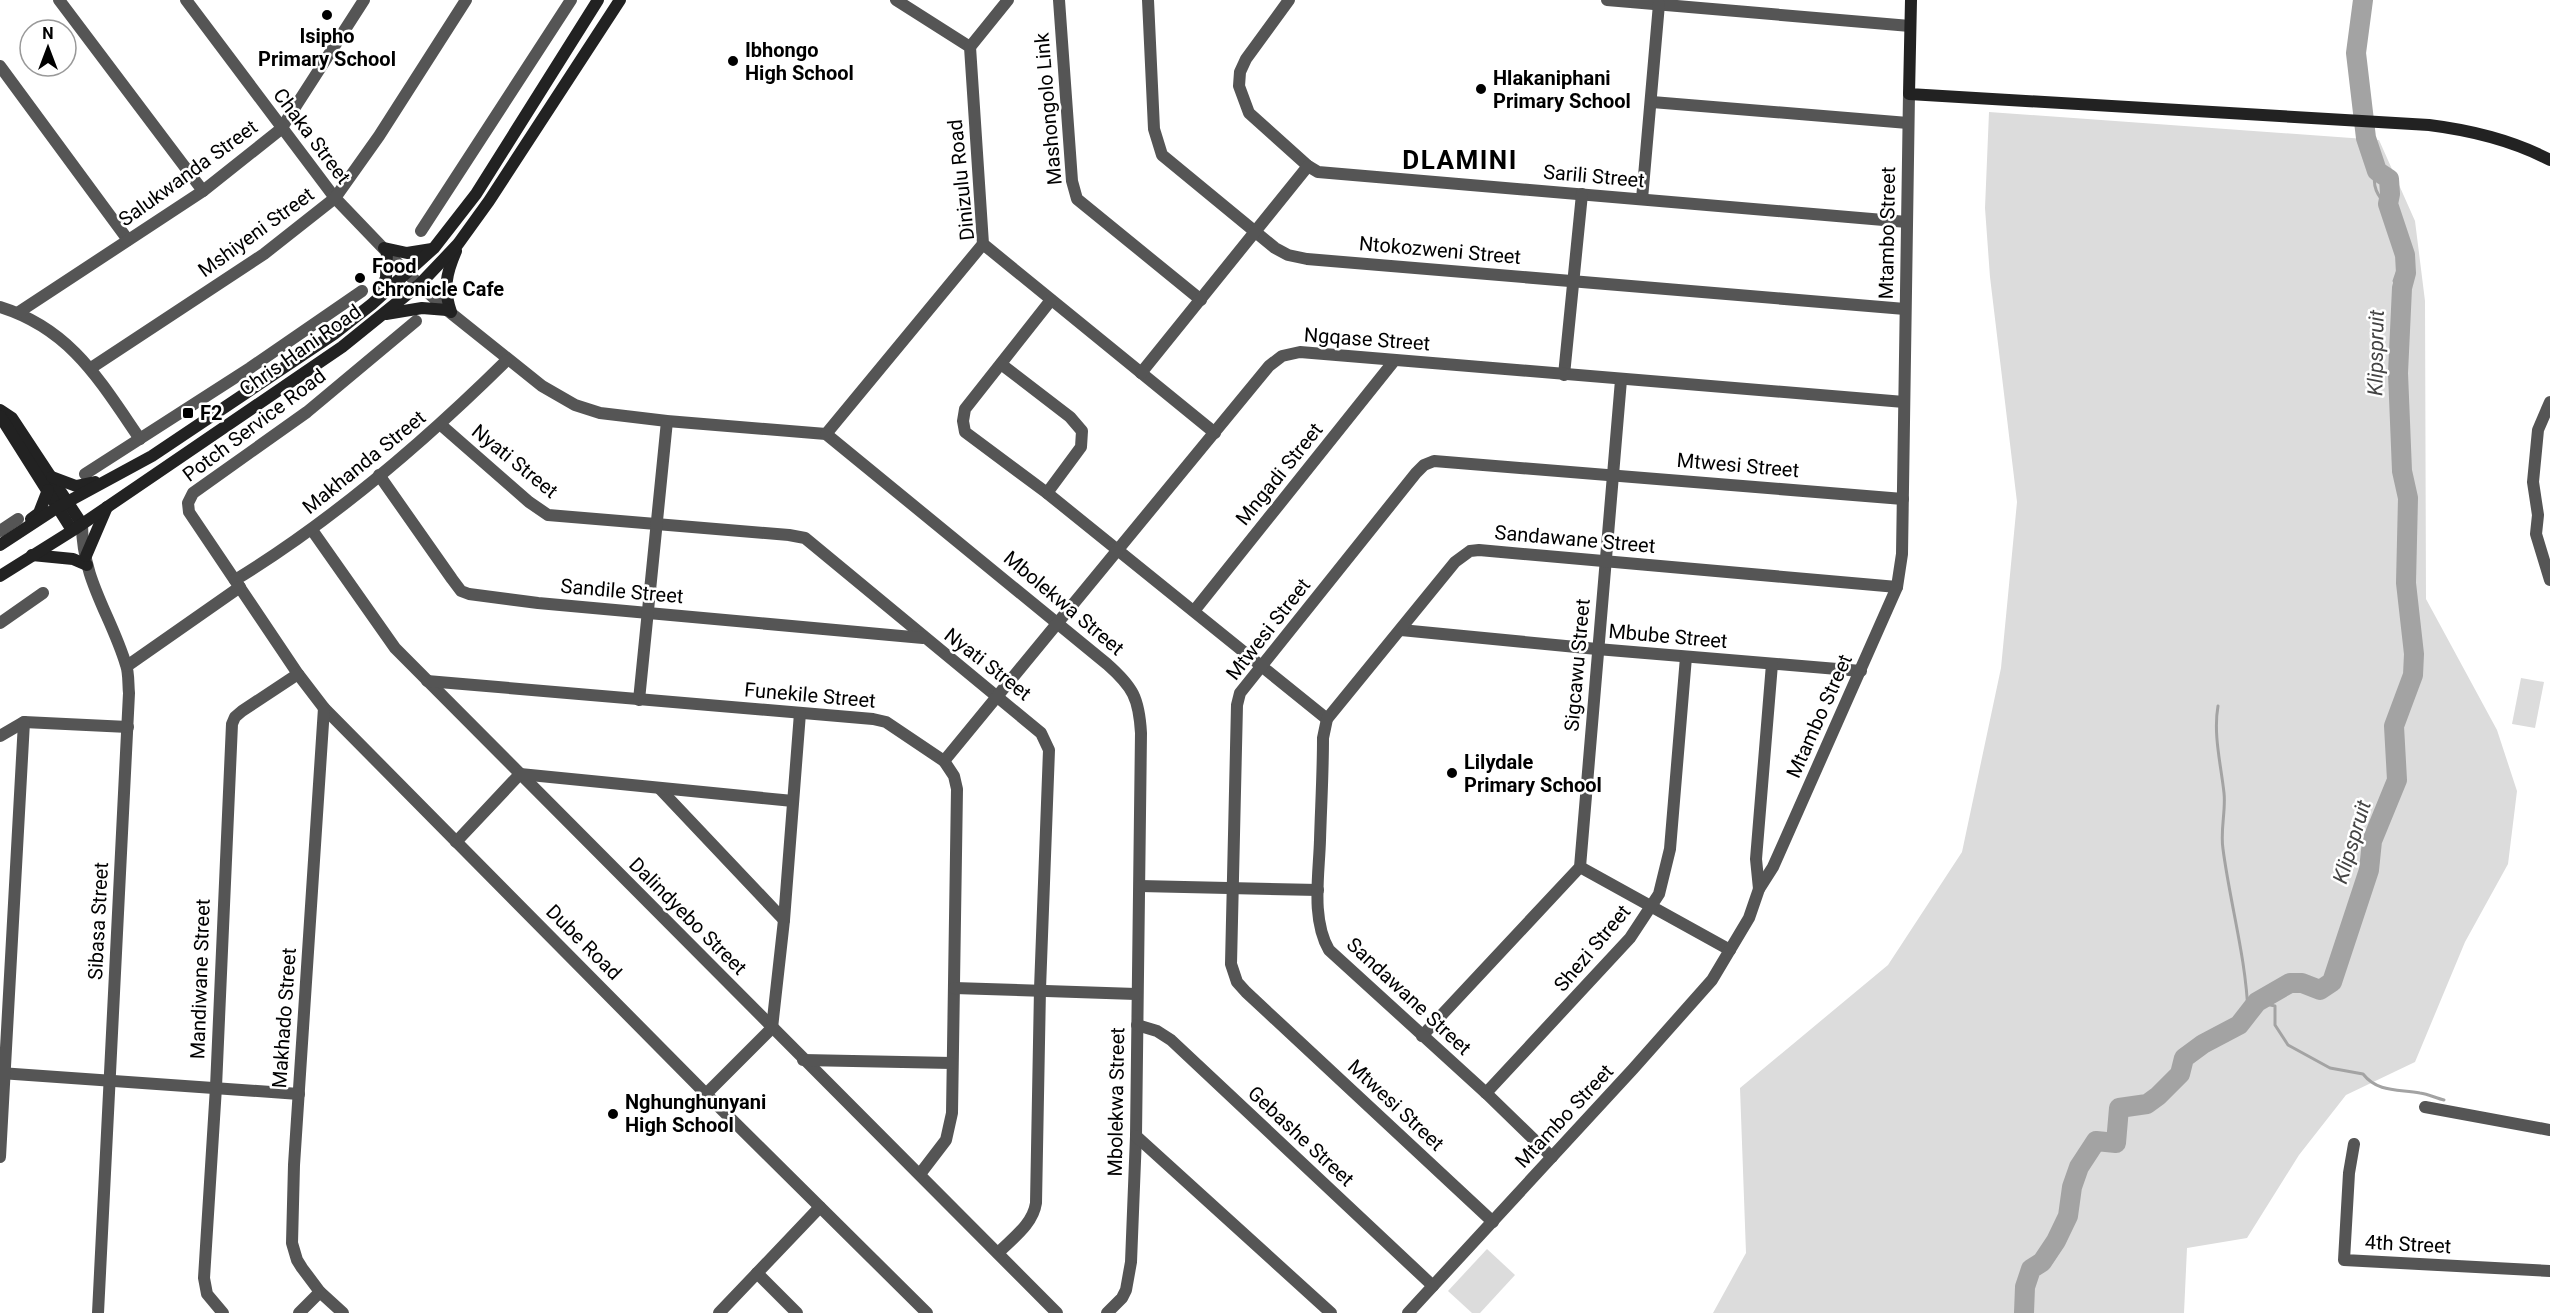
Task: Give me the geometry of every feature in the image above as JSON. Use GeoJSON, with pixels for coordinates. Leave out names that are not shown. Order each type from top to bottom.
{"type":"FeatureCollection","features":[{"type":"Feature","properties":{"kind":"main road","name":"Chris Hani Road"},"geometry":{"type":"LineString","coordinates":[[3,538],[128,470],[334,334],[407,273],[434,248],[476,194],[598,0]]}},
{"type":"Feature","properties":{"kind":"main road","name":"Chris Hani Road"},"geometry":{"type":"LineString","coordinates":[[0,576],[77,527],[342,347],[420,284],[458,244],[620,0]]}},
{"type":"Feature","properties":{"kind":"main road","name":"Mtambo Street"},"geometry":{"type":"LineString","coordinates":[[1909,94],[1911,0]]}},
{"type":"Feature","properties":{"kind":"main road"},"geometry":{"type":"LineString","coordinates":[[1909,94],[2374,121],[2457,129],[2510,144],[2550,160]]}},
{"type":"Feature","properties":{"kind":"main road"},"geometry":{"type":"LineString","coordinates":[[384,314],[422,308],[449,311],[446,276],[458,244]]}},
{"type":"Feature","properties":{"kind":"main road"},"geometry":{"type":"LineString","coordinates":[[372,304],[386,278],[385,250],[407,253],[434,248]]}},
{"type":"Feature","properties":{"kind":"main road"},"geometry":{"type":"LineString","coordinates":[[0,410],[4,421],[48,490],[63,504]]}},
{"type":"Feature","properties":{"kind":"main road"},"geometry":{"type":"LineString","coordinates":[[4,421],[51,476],[63,504],[77,527]]}},
{"type":"Feature","properties":{"kind":"main road"},"geometry":{"type":"LineString","coordinates":[[51,476],[76,486],[94,483],[128,470]]}},
{"type":"Feature","properties":{"kind":"main road"},"geometry":{"type":"LineString","coordinates":[[3,538],[39,513],[48,490]]}},
{"type":"Feature","properties":{"kind":"main road"},"geometry":{"type":"LineString","coordinates":[[32,555],[87,561],[108,506]]}},
{"type":"Feature","properties":{"kind":"street"},"geometry":{"type":"LineString","coordinates":[[59,0],[203,191]]}},
{"type":"Feature","properties":{"kind":"street","name":"Chaka Street"},"geometry":{"type":"LineString","coordinates":[[186,0],[335,198],[420,284]]}},
{"type":"Feature","properties":{"kind":"street","name":"Salukwanda Street"},"geometry":{"type":"LineString","coordinates":[[19,312],[203,191],[281,129],[364,0]]}},
{"type":"Feature","properties":{"kind":"street","name":"Mshiyeni Street"},"geometry":{"type":"LineString","coordinates":[[91,368],[264,254],[335,198],[379,136],[466,0]]}},
{"type":"Feature","properties":{"kind":"street"},"geometry":{"type":"LineString","coordinates":[[421,231],[571,0]]}},
{"type":"Feature","properties":{"kind":"street"},"geometry":{"type":"LineString","coordinates":[[896,0],[970,47],[1008,0]]}},
{"type":"Feature","properties":{"kind":"street","name":"Mashongolo Link"},"geometry":{"type":"LineString","coordinates":[[1059,0],[1072,181],[1077,198],[1201,300]]}},
{"type":"Feature","properties":{"kind":"street","name":"Ntokozweni Street"},"geometry":{"type":"LineString","coordinates":[[1148,0],[1154,129],[1162,155],[1275,248],[1296,257],[1905,309]]}},
{"type":"Feature","properties":{"kind":"street"},"geometry":{"type":"LineString","coordinates":[[1607,0],[1911,26]]}},
{"type":"Feature","properties":{"kind":"street","name":"Sarili Street"},"geometry":{"type":"LineString","coordinates":[[1286,1],[1246,59],[1240,72],[1239,86],[1249,113],[1308,166],[1318,172],[1907,222]]}},
{"type":"Feature","properties":{"kind":"street"},"geometry":{"type":"LineString","coordinates":[[1642,199],[1659,4]]}},
{"type":"Feature","properties":{"kind":"street","name":"Dinizulu Road"},"geometry":{"type":"LineString","coordinates":[[970,47],[983,244],[1215,434]]}},
{"type":"Feature","properties":{"kind":"street"},"geometry":{"type":"LineString","coordinates":[[0,66],[128,240]]}},
{"type":"Feature","properties":{"kind":"street","name":"Mtambo Street"},"geometry":{"type":"LineString","coordinates":[[1408,1313],[1689,1008],[1712,980],[1749,918],[1759,889],[1773,867],[1897,587],[1902,554],[1909,94]]}},
{"type":"Feature","properties":{"kind":"street"},"geometry":{"type":"LineString","coordinates":[[1652,102],[1908,123]]}},
{"type":"Feature","properties":{"kind":"street"},"geometry":{"type":"LineString","coordinates":[[1141,373],[1308,166]]}},
{"type":"Feature","properties":{"kind":"street"},"geometry":{"type":"LineString","coordinates":[[1564,375],[1582,194]]}},
{"type":"Feature","properties":{"kind":"street"},"geometry":{"type":"LineString","coordinates":[[420,284],[507,360],[542,386],[575,405],[600,413],[667,421],[826,434],[983,244]]}},
{"type":"Feature","properties":{"kind":"street"},"geometry":{"type":"LineString","coordinates":[[85,474],[305,332],[362,291]]}},
{"type":"Feature","properties":{"kind":"street"},"geometry":{"type":"LineString","coordinates":[[1051,300],[965,409],[963,421],[965,432],[1047,493],[1262,664],[1327,719]]}},
{"type":"Feature","properties":{"kind":"street"},"geometry":{"type":"LineString","coordinates":[[0,307],[19,312],[62,340],[91,368],[140,439]]}},
{"type":"Feature","properties":{"kind":"street","name":"Potch Service Road"},"geometry":{"type":"LineString","coordinates":[[238,584],[189,512],[189,498],[308,412],[416,321]]}},
{"type":"Feature","properties":{"kind":"street","name":"Ngqase Street"},"geometry":{"type":"LineString","coordinates":[[944,761],[1269,366],[1282,356],[1300,352],[1904,402]]}},
{"type":"Feature","properties":{"kind":"street","name":"Makhanda Street"},"geometry":{"type":"LineString","coordinates":[[127,666],[312,530],[441,425],[507,360]]}},
{"type":"Feature","properties":{"kind":"street","name":"Mngadi Street"},"geometry":{"type":"LineString","coordinates":[[1194,611],[1394,361]]}},
{"type":"Feature","properties":{"kind":"street"},"geometry":{"type":"LineString","coordinates":[[1001,363],[1070,417],[1082,431],[1081,447],[1047,493]]}},
{"type":"Feature","properties":{"kind":"street","name":"Sigcawu Street"},"geometry":{"type":"LineString","coordinates":[[1580,867],[1607,561],[1620,380]]}},
{"type":"Feature","properties":{"kind":"street"},"geometry":{"type":"LineString","coordinates":[[2550,402],[2538,430],[2534,483],[2538,515],[2536,534],[2550,580]]}},
{"type":"Feature","properties":{"kind":"street"},"geometry":{"type":"LineString","coordinates":[[639,700],[667,421]]}},
{"type":"Feature","properties":{"kind":"street","name":"Nyati Street"},"geometry":{"type":"LineString","coordinates":[[441,425],[529,502],[548,515],[805,538],[1041,734],[1049,750],[1040,990],[1036,1203],[1035,1212],[1029,1221],[998,1253]]}},
{"type":"Feature","properties":{"kind":"street","name":"Mbolekwa Street"},"geometry":{"type":"LineString","coordinates":[[826,434],[1120,675],[1136,698],[1141,733],[1140,886],[1136,994],[1136,1136],[1130,1275],[1122,1298],[1107,1313]]}},
{"type":"Feature","properties":{"kind":"street","name":"Mtwesi Street"},"geometry":{"type":"LineString","coordinates":[[1492,1222],[1237,982],[1231,964],[1237,705],[1240,693],[1424,465],[1434,461],[1903,499]]}},
{"type":"Feature","properties":{"kind":"street","name":"Sandile Street"},"geometry":{"type":"LineString","coordinates":[[379,475],[461,591],[486,597],[923,638]]}},
{"type":"Feature","properties":{"kind":"street"},"geometry":{"type":"LineString","coordinates":[[3,538],[18,519]]}},
{"type":"Feature","properties":{"kind":"street","name":"Sibasa Street"},"geometry":{"type":"LineString","coordinates":[[77,527],[98,599],[127,666],[128,728],[98,1313]]}},
{"type":"Feature","properties":{"kind":"street","name":"Dalindyebo Street"},"geometry":{"type":"LineString","coordinates":[[312,530],[394,648],[802,1060],[920,1174],[1057,1313]]}},
{"type":"Feature","properties":{"kind":"street","name":"Sandawane Street"},"geometry":{"type":"LineString","coordinates":[[1552,1157],[1486,1093],[1329,950],[1323,940],[1318,890],[1323,738],[1327,719],[1455,562],[1470,551],[1897,587]]}},
{"type":"Feature","properties":{"kind":"street","name":"Dube Road"},"geometry":{"type":"LineString","coordinates":[[238,584],[298,674],[324,708],[706,1094],[927,1313]]}},
{"type":"Feature","properties":{"kind":"street"},"geometry":{"type":"LineString","coordinates":[[0,622],[43,593]]}},
{"type":"Feature","properties":{"kind":"street","name":"Mbube Street"},"geometry":{"type":"LineString","coordinates":[[1401,630],[1861,671]]}},
{"type":"Feature","properties":{"kind":"street","name":"Shezi Street"},"geometry":{"type":"LineString","coordinates":[[1486,1093],[1630,938],[1652,906],[1663,883],[1670,849],[1686,657]]}},
{"type":"Feature","properties":{"kind":"street"},"geometry":{"type":"LineString","coordinates":[[1759,889],[1756,859],[1772,664]]}},
{"type":"Feature","properties":{"kind":"street","name":"Mandiwane Street"},"geometry":{"type":"LineString","coordinates":[[223,1313],[207,1294],[204,1278],[216,1087],[232,724],[242,711],[298,674]]}},
{"type":"Feature","properties":{"kind":"street","name":"Funekile Street"},"geometry":{"type":"LineString","coordinates":[[427,681],[886,722],[944,761]]}},
{"type":"Feature","properties":{"kind":"street","name":"Makhado Street"},"geometry":{"type":"LineString","coordinates":[[324,708],[294,1165],[293,1250],[297,1260],[320,1293],[343,1313]]}},
{"type":"Feature","properties":{"kind":"street"},"geometry":{"type":"LineString","coordinates":[[706,1094],[772,1028],[784,920],[800,713]]}},
{"type":"Feature","properties":{"kind":"street"},"geometry":{"type":"LineString","coordinates":[[0,1157],[24,722]]}},
{"type":"Feature","properties":{"kind":"street"},"geometry":{"type":"LineString","coordinates":[[0,736],[24,722],[128,728]]}},
{"type":"Feature","properties":{"kind":"street"},"geometry":{"type":"LineString","coordinates":[[920,1174],[946,1140],[952,1113],[957,789],[954,776],[944,761]]}},
{"type":"Feature","properties":{"kind":"street"},"geometry":{"type":"LineString","coordinates":[[456,842],[520,774],[793,801]]}},
{"type":"Feature","properties":{"kind":"street"},"geometry":{"type":"LineString","coordinates":[[660,789],[784,920]]}},
{"type":"Feature","properties":{"kind":"street"},"geometry":{"type":"LineString","coordinates":[[1422,1036],[1580,867],[1730,950]]}},
{"type":"Feature","properties":{"kind":"street"},"geometry":{"type":"LineString","coordinates":[[1140,886],[1318,890]]}},
{"type":"Feature","properties":{"kind":"street"},"geometry":{"type":"LineString","coordinates":[[954,988],[1136,994]]}},
{"type":"Feature","properties":{"kind":"street","name":"Gebashe Street"},"geometry":{"type":"LineString","coordinates":[[1137,1024],[1171,1040],[1432,1286]]}},
{"type":"Feature","properties":{"kind":"street"},"geometry":{"type":"LineString","coordinates":[[802,1060],[952,1063]]}},
{"type":"Feature","properties":{"kind":"street"},"geometry":{"type":"LineString","coordinates":[[3,1074],[299,1094]]}},
{"type":"Feature","properties":{"kind":"street"},"geometry":{"type":"LineString","coordinates":[[2425,1107],[2550,1130]]}},
{"type":"Feature","properties":{"kind":"street"},"geometry":{"type":"LineString","coordinates":[[1136,1136],[1330,1313]]}},
{"type":"Feature","properties":{"kind":"street","name":"4th Street"},"geometry":{"type":"LineString","coordinates":[[2354,1144],[2349,1173],[2344,1260],[2550,1271]]}},
{"type":"Feature","properties":{"kind":"street"},"geometry":{"type":"LineString","coordinates":[[719,1313],[820,1207]]}},
{"type":"Feature","properties":{"kind":"street"},"geometry":{"type":"LineString","coordinates":[[757,1274],[797,1313]]}},
{"type":"Feature","properties":{"kind":"street"},"geometry":{"type":"LineString","coordinates":[[299,1313],[320,1293]]}},
{"type":"Feature","properties":{"kind":"shaded area"},"geometry":{"type":"Polygon","coordinates":[[[1989,112],[2379,140],[2415,221],[2425,301],[2426,599],[2497,730],[2517,791],[2508,864],[2465,942],[2415,1062],[2346,1095],[2299,1155],[2247,1238],[2187,1248],[2184,1313],[1713,1313],[1746,1253],[1740,1088],[1888,965],[1962,852],[2001,668],[2017,502],[1990,277],[1985,208],[1989,112]]]}},
{"type":"Feature","properties":{"kind":"shaded area"},"geometry":{"type":"Polygon","coordinates":[[[2521,678],[2544,682],[2535,728],[2512,724],[2521,678]]]}},
{"type":"Feature","properties":{"kind":"shaded area"},"geometry":{"type":"Polygon","coordinates":[[[1487,1249],[1515,1275],[1480,1313],[1472,1313],[1448,1291],[1487,1249]]]}},
{"type":"Feature","properties":{"kind":"waterway","name":"Klipspruit"},"geometry":{"type":"LineString","coordinates":[[2024,1313],[2025,1287],[2031,1269],[2042,1262],[2056,1241],[2068,1216],[2072,1187],[2079,1167],[2096,1141],[2116,1143],[2119,1108],[2147,1104],[2158,1096],[2180,1074],[2184,1058],[2203,1044],[2239,1025],[2257,1002],[2290,983],[2302,983],[2320,990],[2332,982],[2369,870],[2372,841],[2397,780],[2394,726],[2413,675],[2414,654],[2406,583],[2408,498],[2402,471],[2398,373],[2402,288],[2406,273],[2405,255],[2388,204],[2389,179],[2377,171],[2366,138],[2356,53],[2363,0]]}},
{"type":"Feature","properties":{"kind":"waterway"},"geometry":{"type":"LineString","coordinates":[[2376,168],[2374,180],[2376,190],[2390,209]]}},
{"type":"Feature","properties":{"kind":"waterway"},"geometry":{"type":"LineString","coordinates":[[2401,297],[2394,281],[2404,252]]}},
{"type":"Feature","properties":{"kind":"waterway"},"geometry":{"type":"LineString","coordinates":[[2218,706],[2217,738],[2224,800],[2222,842],[2241,951],[2248,1013]]}},
{"type":"Feature","properties":{"kind":"waterway"},"geometry":{"type":"LineString","coordinates":[[2257,1002],[2275,1006],[2275,1025],[2288,1045],[2330,1068],[2363,1074],[2375,1084],[2389,1089],[2444,1100]]}},
{"type":"Feature","properties":{"kind":"place","name":"Isipho Primary School"},"geometry":{"type":"Point","coordinates":[327,15]}},
{"type":"Feature","properties":{"kind":"place","name":"Ibhongo High School"},"geometry":{"type":"Point","coordinates":[733,61]}},
{"type":"Feature","properties":{"kind":"place","name":"Hlakaniphani Primary School"},"geometry":{"type":"Point","coordinates":[1481,89]}},
{"type":"Feature","properties":{"kind":"place","name":"Food Chronicle Cafe"},"geometry":{"type":"Point","coordinates":[360,278]}},
{"type":"Feature","properties":{"kind":"place","name":"F2"},"geometry":{"type":"Point","coordinates":[188,413]}},
{"type":"Feature","properties":{"kind":"place","name":"Lilydale Primary School"},"geometry":{"type":"Point","coordinates":[1452,773]}},
{"type":"Feature","properties":{"kind":"place","name":"Nghunghunyani High School"},"geometry":{"type":"Point","coordinates":[613,1114]}},
{"type":"Feature","properties":{"kind":"district","name":"DLAMINI"},"geometry":{"type":"Point","coordinates":[1460,160]}}]}
